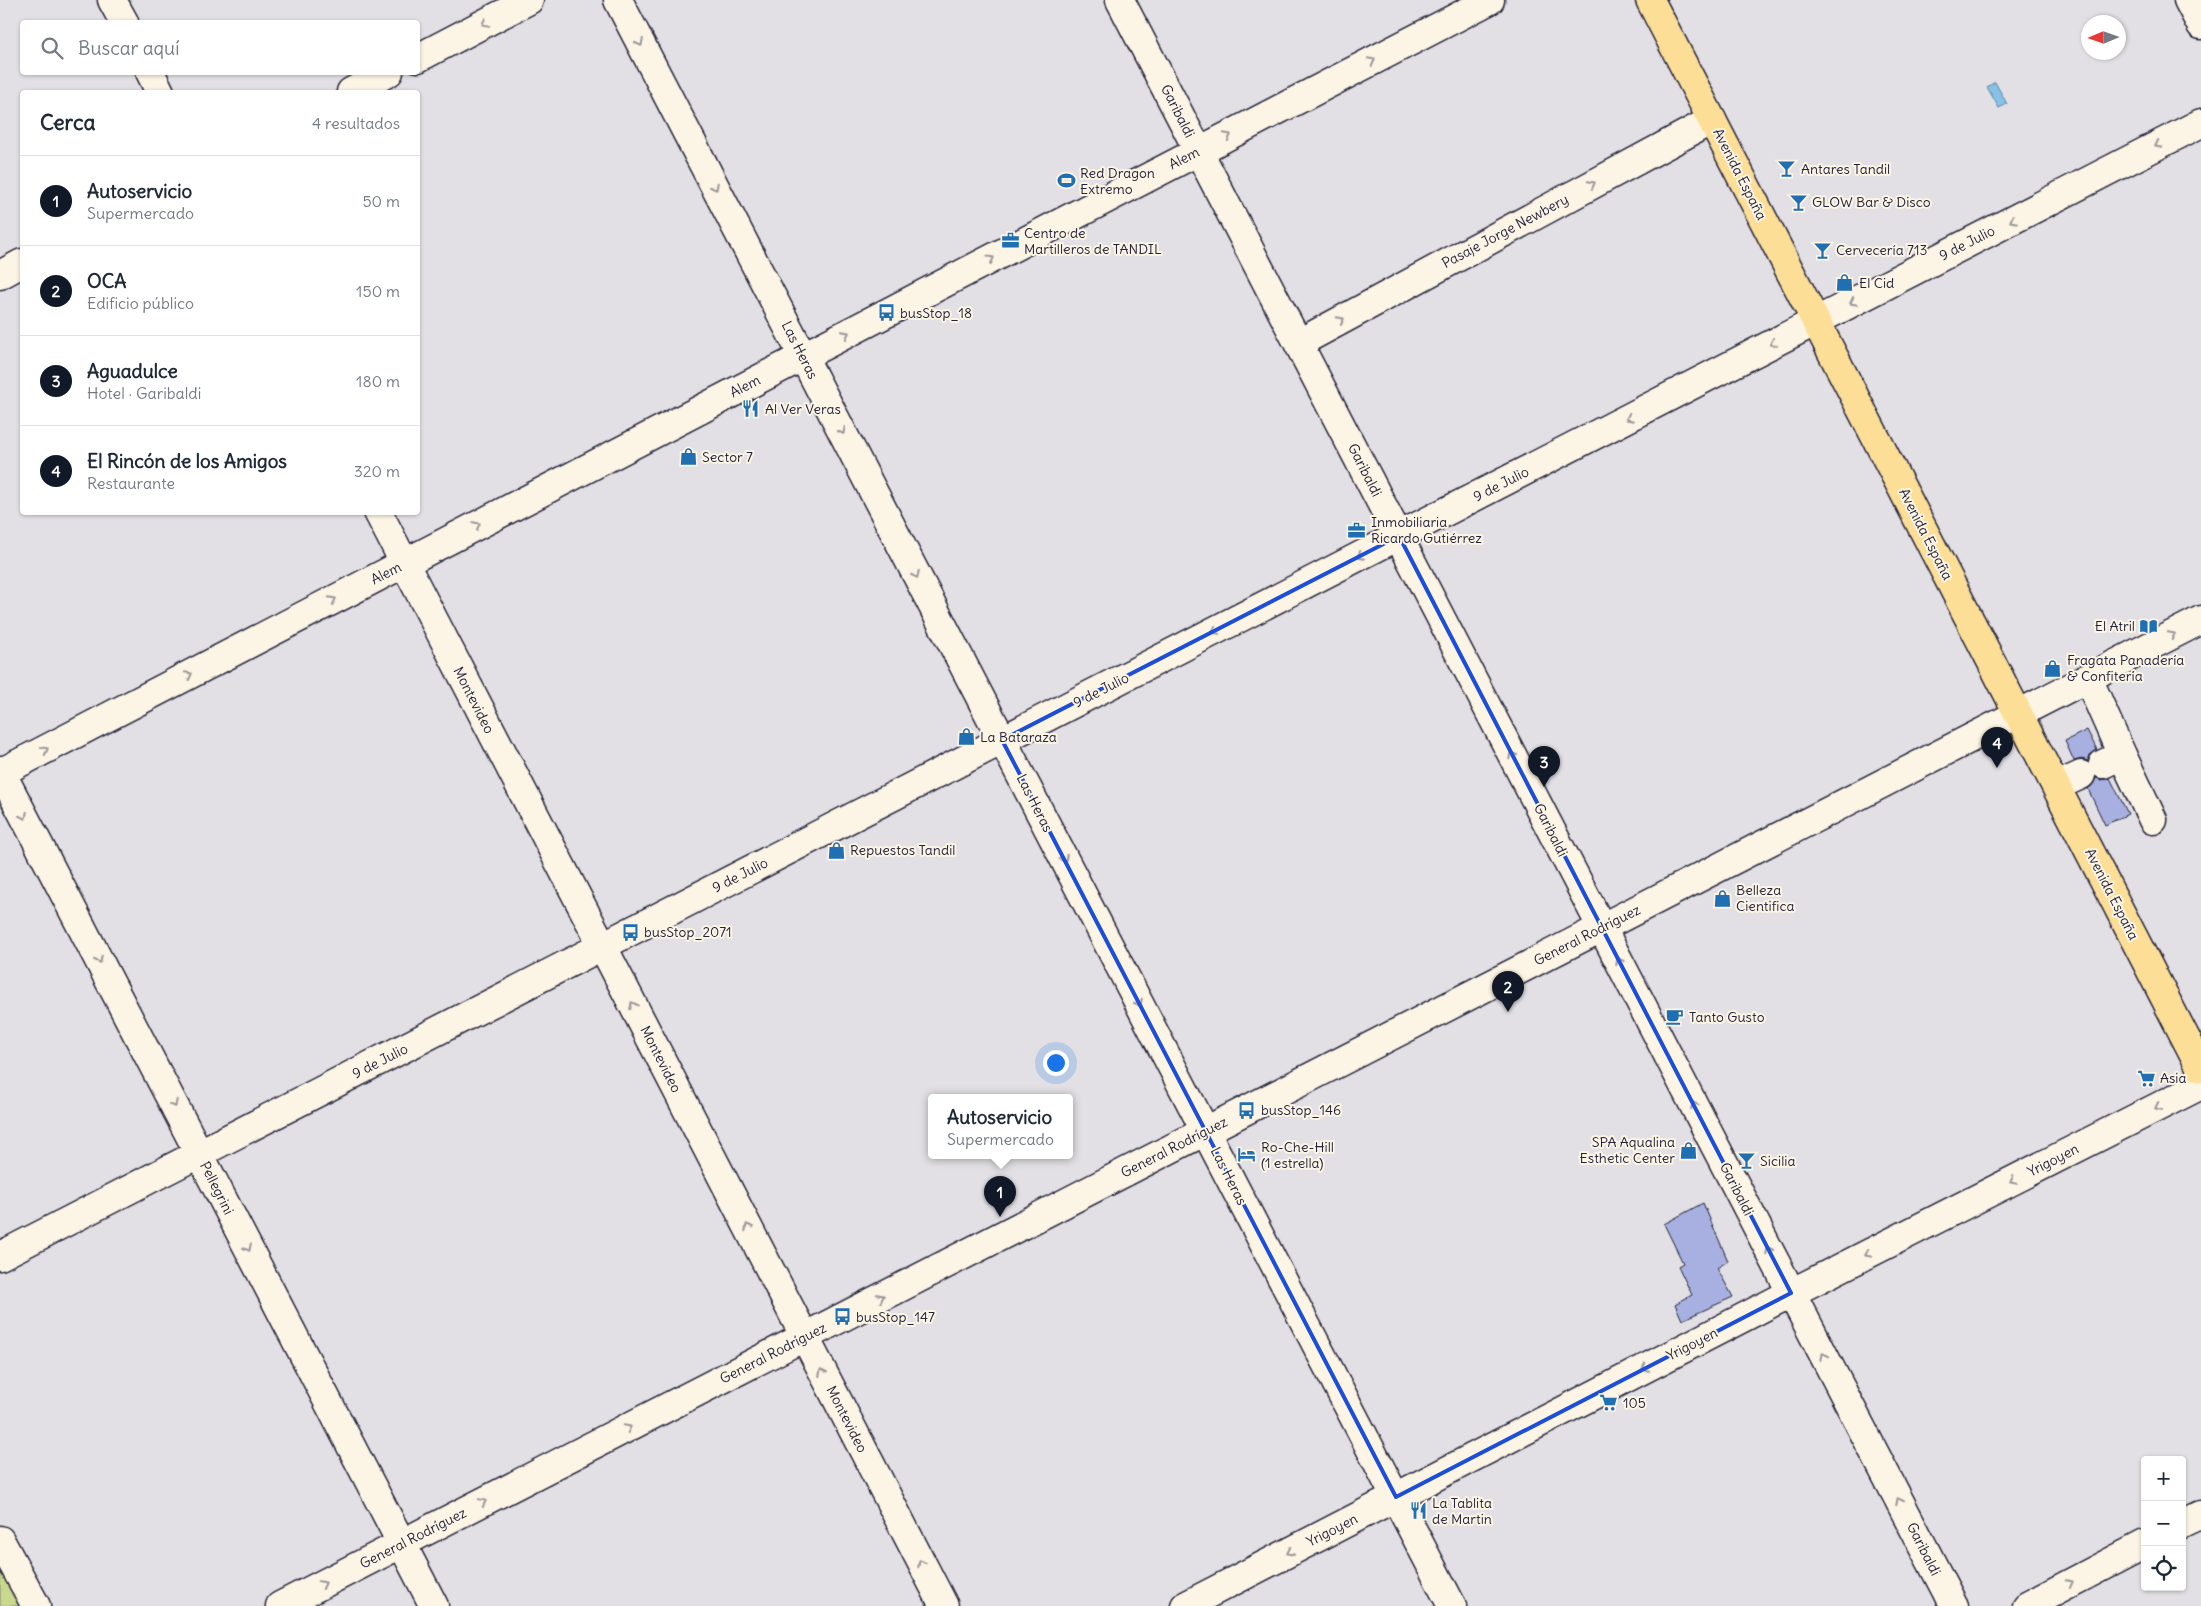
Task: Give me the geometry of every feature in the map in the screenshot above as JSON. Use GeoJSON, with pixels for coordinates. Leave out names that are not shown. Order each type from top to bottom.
{"type":"FeatureCollection","features":[{"type":"Feature","properties":{"kind":"main road","name":"Avenida España"},"geometry":{"type":"LineString","coordinates":[[1650,0],[2019,713],[2091,770],[2201,1068]]}},
{"type":"Feature","properties":{"kind":"street"},"geometry":{"type":"LineString","coordinates":[[112,0],[123,20]]}},
{"type":"Feature","properties":{"kind":"street"},"geometry":{"type":"LineString","coordinates":[[420,57],[528,0]]}},
{"type":"Feature","properties":{"kind":"street","name":"Las Heras"},"geometry":{"type":"LineString","coordinates":[[618,0],[1452,1606]]}},
{"type":"Feature","properties":{"kind":"street","name":"Garibaldi"},"geometry":{"type":"LineString","coordinates":[[1120,0],[1954,1606]]}},
{"type":"Feature","properties":{"kind":"street","name":"Alem"},"geometry":{"type":"LineString","coordinates":[[0,772],[1490,0]]}},
{"type":"Feature","properties":{"kind":"street"},"geometry":{"type":"LineString","coordinates":[[2188,0],[2201,26]]}},
{"type":"Feature","properties":{"kind":"street"},"geometry":{"type":"LineString","coordinates":[[152,75],[159,90]]}},
{"type":"Feature","properties":{"kind":"street"},"geometry":{"type":"LineString","coordinates":[[355,90],[383,75]]}},
{"type":"Feature","properties":{"kind":"street","name":"Pasaje Jorge Newbery"},"geometry":{"type":"LineString","coordinates":[[1298,343],[1712,120]]}},
{"type":"Feature","properties":{"kind":"street","name":"9 de Julio"},"geometry":{"type":"LineString","coordinates":[[0,1256],[2201,123]]}},
{"type":"Feature","properties":{"kind":"street"},"geometry":{"type":"LineString","coordinates":[[0,275],[20,264]]}},
{"type":"Feature","properties":{"kind":"street","name":"Montevideo"},"geometry":{"type":"LineString","coordinates":[[380,515],[944,1606]]}},
{"type":"Feature","properties":{"kind":"street","name":"General Rodríguez"},"geometry":{"type":"LineString","coordinates":[[280,1606],[2201,620]]}},
{"type":"Feature","properties":{"kind":"street"},"geometry":{"type":"LineString","coordinates":[[2088,678],[2091,770],[2153,820]]}},
{"type":"Feature","properties":{"kind":"street","name":"Pellegrini"},"geometry":{"type":"LineString","coordinates":[[0,772],[434,1606]]}},
{"type":"Feature","properties":{"kind":"street","name":"Yrigoyen"},"geometry":{"type":"LineString","coordinates":[[1185,1606],[1791,1293],[2201,1086]]}},
{"type":"Feature","properties":{"kind":"street"},"geometry":{"type":"LineString","coordinates":[[2186,1522],[2201,1515]]}},
{"type":"Feature","properties":{"kind":"street"},"geometry":{"type":"LineString","coordinates":[[0,1540],[36,1606]]}},
{"type":"Feature","properties":{"kind":"street"},"geometry":{"type":"LineString","coordinates":[[2027,1606],[2141,1546]]}},
{"type":"Feature","properties":{"kind":"highlighted area"},"geometry":{"type":"Polygon","coordinates":[[[1399,536],[1791,1293],[1396,1497],[1002,740],[1399,536]]]}},
{"type":"Feature","properties":{"kind":"green space"},"geometry":{"type":"Polygon","coordinates":[[[0,1564],[22,1606],[0,1606],[0,1564]]]}},
{"type":"Feature","properties":{"kind":"water"},"geometry":{"type":"Polygon","coordinates":[[[1995,82],[2007,104],[1999,108],[1987,87],[1995,82]]]}},
{"type":"Feature","properties":{"kind":"building"},"geometry":{"type":"Polygon","coordinates":[[[2087,730],[2097,750],[2090,755],[2088,761],[2082,759],[2074,761],[2065,741],[2087,730]]]}},
{"type":"Feature","properties":{"kind":"building"},"geometry":{"type":"Polygon","coordinates":[[[2096,778],[2102,780],[2110,778],[2128,814],[2105,825],[2088,789],[2096,778]]]}},
{"type":"Feature","properties":{"kind":"building"},"geometry":{"type":"Polygon","coordinates":[[[1703,1203],[1728,1261],[1717,1268],[1733,1297],[1682,1320],[1675,1304],[1692,1295],[1678,1266],[1683,1263],[1664,1224],[1703,1203]]]}},
{"type":"Feature","properties":{"kind":"place","name":"Antares Tandil"},"geometry":{"type":"Point","coordinates":[1787,169]}},
{"type":"Feature","properties":{"kind":"place","name":"Red Dragon Extremo"},"geometry":{"type":"Point","coordinates":[1066,181]}},
{"type":"Feature","properties":{"kind":"place","name":"GLOW Bar & Disco"},"geometry":{"type":"Point","coordinates":[1798,202]}},
{"type":"Feature","properties":{"kind":"place","name":"Centro de Martilleros de TANDIL"},"geometry":{"type":"Point","coordinates":[1010,241]}},
{"type":"Feature","properties":{"kind":"place","name":"Cervecería 713"},"geometry":{"type":"Point","coordinates":[1822,250]}},
{"type":"Feature","properties":{"kind":"place","name":"El Cid"},"geometry":{"type":"Point","coordinates":[1845,283]}},
{"type":"Feature","properties":{"kind":"place","name":"busStop_18"},"geometry":{"type":"Point","coordinates":[886,313]}},
{"type":"Feature","properties":{"kind":"place","name":"Al Ver Veras"},"geometry":{"type":"Point","coordinates":[751,409]}},
{"type":"Feature","properties":{"kind":"place","name":"Sector 7"},"geometry":{"type":"Point","coordinates":[688,457]}},
{"type":"Feature","properties":{"kind":"place","name":"Inmobiliaria Ricardo Gutiérrez"},"geometry":{"type":"Point","coordinates":[1357,530]}},
{"type":"Feature","properties":{"kind":"place","name":"El Atril"},"geometry":{"type":"Point","coordinates":[2149,626]}},
{"type":"Feature","properties":{"kind":"place","name":"Fragata Panadería & Confitería"},"geometry":{"type":"Point","coordinates":[2053,668]}},
{"type":"Feature","properties":{"kind":"place","name":"La Bataraza"},"geometry":{"type":"Point","coordinates":[966,737]}},
{"type":"Feature","properties":{"kind":"place","name":"El Rincón de los Amigos"},"geometry":{"type":"Point","coordinates":[1997,768]}},
{"type":"Feature","properties":{"kind":"place","name":"Aguadulce"},"geometry":{"type":"Point","coordinates":[1544,787]}},
{"type":"Feature","properties":{"kind":"place","name":"Repuestos Tandil"},"geometry":{"type":"Point","coordinates":[836,850]}},
{"type":"Feature","properties":{"kind":"place","name":"Belleza Cientifica"},"geometry":{"type":"Point","coordinates":[1722,898]}},
{"type":"Feature","properties":{"kind":"place","name":"busStop_2071"},"geometry":{"type":"Point","coordinates":[630,932]}},
{"type":"Feature","properties":{"kind":"place","name":"OCA"},"geometry":{"type":"Point","coordinates":[1508,1012]}},
{"type":"Feature","properties":{"kind":"place","name":"Tanto Gusto"},"geometry":{"type":"Point","coordinates":[1675,1017]}},
{"type":"Feature","properties":{"kind":"place","name":"Asia"},"geometry":{"type":"Point","coordinates":[2146,1078]}},
{"type":"Feature","properties":{"kind":"place","name":"busStop_146"},"geometry":{"type":"Point","coordinates":[1247,1110]}},
{"type":"Feature","properties":{"kind":"place","name":"SPA Aqualina Esthetic Center"},"geometry":{"type":"Point","coordinates":[1689,1150]}},
{"type":"Feature","properties":{"kind":"place","name":"Ro-Che-Hill (1 estrella)"},"geometry":{"type":"Point","coordinates":[1247,1155]}},
{"type":"Feature","properties":{"kind":"place","name":"Sicilia"},"geometry":{"type":"Point","coordinates":[1746,1161]}},
{"type":"Feature","properties":{"kind":"place","name":"Autoservicio"},"geometry":{"type":"Point","coordinates":[1000,1217]}},
{"type":"Feature","properties":{"kind":"place","name":"busStop_147"},"geometry":{"type":"Point","coordinates":[842,1317]}},
{"type":"Feature","properties":{"kind":"place","name":"105"},"geometry":{"type":"Point","coordinates":[1609,1403]}},
{"type":"Feature","properties":{"kind":"place","name":"La Tablita de Martin"},"geometry":{"type":"Point","coordinates":[1418,1511]}}]}
